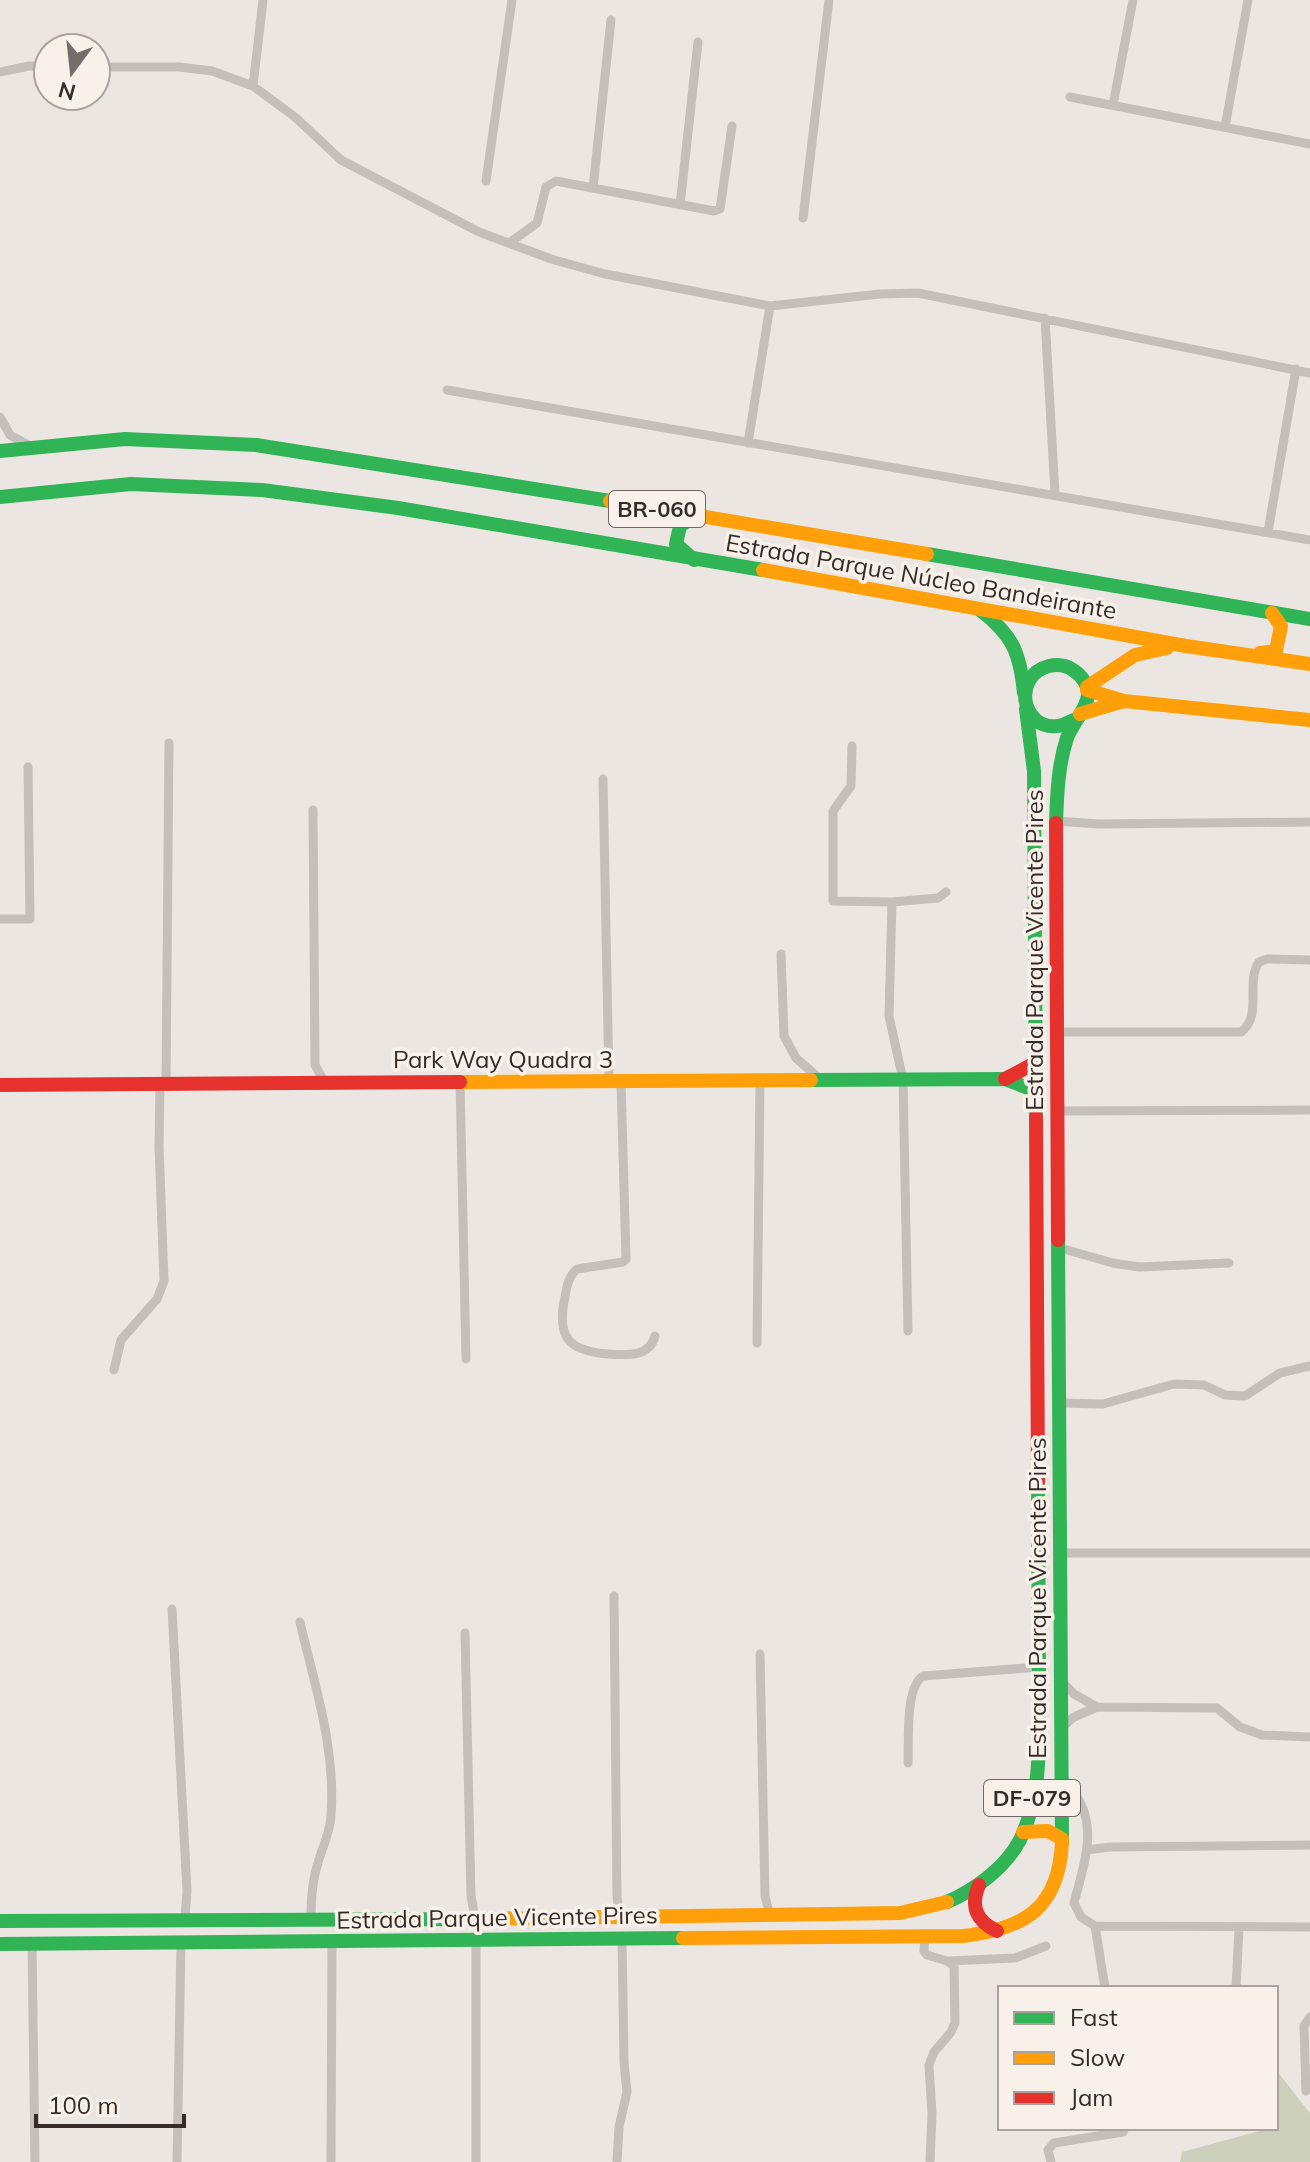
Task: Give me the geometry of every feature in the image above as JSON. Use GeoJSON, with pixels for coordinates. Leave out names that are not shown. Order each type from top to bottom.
{"type":"FeatureCollection","features":[{"type":"Feature","properties":{"kind":"main road","name":"Estrada Parque Núcleo Bandeirante"},"geometry":{"type":"LineString","coordinates":[[0,451],[125,439],[256,445],[696,515],[1310,619]]}},
{"type":"Feature","properties":{"kind":"main road","name":"Estrada Parque Núcleo Bandeirante"},"geometry":{"type":"LineString","coordinates":[[0,497],[131,484],[262,490],[398,508],[1186,646],[1310,664]]}},
{"type":"Feature","properties":{"kind":"main road"},"geometry":{"type":"LineString","coordinates":[[694,560],[676,544],[680,526],[696,515]]}},
{"type":"Feature","properties":{"kind":"main road","name":"Estrada Parque Vicente Pires"},"geometry":{"type":"LineString","coordinates":[[0,1921],[620,1918],[918,1911],[953,1900],[979,1885],[1007,1859],[1023,1832],[1031,1810],[1035,1782],[1039,1667],[1034,771],[1021,666],[1014,642],[998,622],[976,607]]}},
{"type":"Feature","properties":{"kind":"main road"},"geometry":{"type":"LineString","coordinates":[[1251,654],[1276,651],[1281,626],[1272,613]]}},
{"type":"Feature","properties":{"kind":"main road"},"geometry":{"type":"LineString","coordinates":[[1087,688],[1135,655],[1154,649],[1186,646]]}},
{"type":"Feature","properties":{"kind":"main road"},"geometry":{"type":"LineString","coordinates":[[1024,693],[1035,672],[1050,665],[1071,668],[1083,679],[1087,688],[1124,701],[1310,720]]}},
{"type":"Feature","properties":{"kind":"main road","name":"Estrada Parque Vicente Pires"},"geometry":{"type":"LineString","coordinates":[[0,1944],[963,1936],[1015,1925],[1030,1914],[1054,1887],[1060,1870],[1062,1839],[1056,821],[1063,748],[1077,717],[1086,706],[1087,688]]}},
{"type":"Feature","properties":{"kind":"main road"},"geometry":{"type":"LineString","coordinates":[[1026,708],[1044,725],[1060,726],[1124,701]]}},
{"type":"Feature","properties":{"kind":"main road","name":"Park Way Quadra 3"},"geometry":{"type":"LineString","coordinates":[[0,1085],[1005,1079],[1035,1063]]}},
{"type":"Feature","properties":{"kind":"main road"},"geometry":{"type":"LineString","coordinates":[[1005,1079],[1028,1088],[1037,1098]]}},
{"type":"Feature","properties":{"kind":"main road"},"geometry":{"type":"LineString","coordinates":[[1039,1359],[1047,1364],[1060,1358]]}},
{"type":"Feature","properties":{"kind":"main road"},"geometry":{"type":"LineString","coordinates":[[1023,1832],[1048,1831],[1062,1839]]}},
{"type":"Feature","properties":{"kind":"main road"},"geometry":{"type":"LineString","coordinates":[[979,1885],[974,1894],[975,1913],[987,1928],[997,1931]]}},
{"type":"Feature","properties":{"kind":"street"},"geometry":{"type":"LineString","coordinates":[[253,86],[263,0]]}},
{"type":"Feature","properties":{"kind":"street"},"geometry":{"type":"LineString","coordinates":[[486,181],[512,0]]}},
{"type":"Feature","properties":{"kind":"street"},"geometry":{"type":"LineString","coordinates":[[803,218],[829,0]]}},
{"type":"Feature","properties":{"kind":"street"},"geometry":{"type":"LineString","coordinates":[[1113,105],[1133,0]]}},
{"type":"Feature","properties":{"kind":"street"},"geometry":{"type":"LineString","coordinates":[[1225,127],[1248,0]]}},
{"type":"Feature","properties":{"kind":"street"},"geometry":{"type":"LineString","coordinates":[[593,188],[611,20]]}},
{"type":"Feature","properties":{"kind":"street"},"geometry":{"type":"LineString","coordinates":[[680,205],[698,42]]}},
{"type":"Feature","properties":{"kind":"street"},"geometry":{"type":"LineString","coordinates":[[0,72],[32,66]]}},
{"type":"Feature","properties":{"kind":"street"},"geometry":{"type":"LineString","coordinates":[[112,67],[179,67],[212,71],[253,86],[295,117],[341,160],[479,232],[605,274],[770,306],[918,293],[1310,373]]}},
{"type":"Feature","properties":{"kind":"street"},"geometry":{"type":"LineString","coordinates":[[1070,97],[1310,144]]}},
{"type":"Feature","properties":{"kind":"street"},"geometry":{"type":"LineString","coordinates":[[509,243],[537,223],[546,187],[556,181],[714,211],[720,209],[732,126]]}},
{"type":"Feature","properties":{"kind":"street"},"geometry":{"type":"LineString","coordinates":[[748,443],[770,306]]}},
{"type":"Feature","properties":{"kind":"street"},"geometry":{"type":"LineString","coordinates":[[1045,318],[1055,494]]}},
{"type":"Feature","properties":{"kind":"street"},"geometry":{"type":"LineString","coordinates":[[1268,532],[1296,369]]}},
{"type":"Feature","properties":{"kind":"street"},"geometry":{"type":"LineString","coordinates":[[447,390],[1310,540]]}},
{"type":"Feature","properties":{"kind":"street"},"geometry":{"type":"LineString","coordinates":[[0,417],[10,435],[31,446]]}},
{"type":"Feature","properties":{"kind":"street"},"geometry":{"type":"LineString","coordinates":[[114,1370],[121,1340],[157,1299],[164,1281],[159,1146],[163,1084],[169,743]]}},
{"type":"Feature","properties":{"kind":"street"},"geometry":{"type":"LineString","coordinates":[[852,746],[851,786],[833,811],[833,901],[892,902],[938,898],[946,892]]}},
{"type":"Feature","properties":{"kind":"street"},"geometry":{"type":"LineString","coordinates":[[0,919],[30,919],[28,767]]}},
{"type":"Feature","properties":{"kind":"street"},"geometry":{"type":"LineString","coordinates":[[603,779],[615,1082],[626,1259],[577,1269],[572,1273],[563,1306],[564,1324],[567,1338],[587,1353],[634,1355],[646,1351],[655,1336]]}},
{"type":"Feature","properties":{"kind":"street"},"geometry":{"type":"LineString","coordinates":[[306,1083],[315,1065],[313,810]]}},
{"type":"Feature","properties":{"kind":"street"},"geometry":{"type":"LineString","coordinates":[[1056,821],[1099,824],[1310,822]]}},
{"type":"Feature","properties":{"kind":"street"},"geometry":{"type":"LineString","coordinates":[[892,902],[889,1016],[903,1080],[908,1331]]}},
{"type":"Feature","properties":{"kind":"street"},"geometry":{"type":"LineString","coordinates":[[781,954],[784,1036],[796,1058],[821,1080]]}},
{"type":"Feature","properties":{"kind":"street"},"geometry":{"type":"LineString","coordinates":[[1056,1032],[1241,1032],[1252,1017],[1252,976],[1259,962],[1267,959],[1310,960]]}},
{"type":"Feature","properties":{"kind":"street"},"geometry":{"type":"LineString","coordinates":[[315,1065],[325,1083]]}},
{"type":"Feature","properties":{"kind":"street"},"geometry":{"type":"LineString","coordinates":[[757,1343],[760,1080]]}},
{"type":"Feature","properties":{"kind":"street"},"geometry":{"type":"LineString","coordinates":[[460,1081],[466,1359]]}},
{"type":"Feature","properties":{"kind":"street"},"geometry":{"type":"LineString","coordinates":[[1056,1111],[1310,1110]]}},
{"type":"Feature","properties":{"kind":"street"},"geometry":{"type":"LineString","coordinates":[[1060,1248],[1139,1267],[1229,1263]]}},
{"type":"Feature","properties":{"kind":"street"},"geometry":{"type":"LineString","coordinates":[[1059,1403],[1103,1404],[1174,1384],[1204,1385],[1225,1395],[1245,1396],[1280,1373],[1310,1366]]}},
{"type":"Feature","properties":{"kind":"street"},"geometry":{"type":"LineString","coordinates":[[1061,1553],[1310,1553]]}},
{"type":"Feature","properties":{"kind":"street"},"geometry":{"type":"LineString","coordinates":[[614,1596],[617,1897],[620,1918]]}},
{"type":"Feature","properties":{"kind":"street"},"geometry":{"type":"LineString","coordinates":[[172,1609],[187,1891],[185,1919]]}},
{"type":"Feature","properties":{"kind":"street"},"geometry":{"type":"LineString","coordinates":[[300,1622],[322,1708],[331,1791],[331,1817],[317,1866],[311,1918]]}},
{"type":"Feature","properties":{"kind":"street"},"geometry":{"type":"LineString","coordinates":[[465,1633],[471,1896],[475,1918]]}},
{"type":"Feature","properties":{"kind":"street"},"geometry":{"type":"LineString","coordinates":[[760,1654],[765,1896],[770,1916]]}},
{"type":"Feature","properties":{"kind":"street"},"geometry":{"type":"LineString","coordinates":[[908,1763],[912,1696],[917,1680],[923,1676],[1039,1667]]}},
{"type":"Feature","properties":{"kind":"street"},"geometry":{"type":"LineString","coordinates":[[1061,1681],[1074,1694],[1097,1707]]}},
{"type":"Feature","properties":{"kind":"street"},"geometry":{"type":"LineString","coordinates":[[1061,1728],[1074,1717],[1097,1707],[1217,1708],[1240,1727],[1262,1735],[1310,1737]]}},
{"type":"Feature","properties":{"kind":"street"},"geometry":{"type":"LineString","coordinates":[[1061,1774],[1081,1805],[1088,1837],[1074,1903],[1081,1917],[1095,1926],[1310,1927]]}},
{"type":"Feature","properties":{"kind":"street"},"geometry":{"type":"LineString","coordinates":[[1087,1850],[1110,1847],[1310,1845]]}},
{"type":"Feature","properties":{"kind":"street"},"geometry":{"type":"LineString","coordinates":[[1095,1926],[1105,1986]]}},
{"type":"Feature","properties":{"kind":"street"},"geometry":{"type":"LineString","coordinates":[[1236,1986],[1239,1928]]}},
{"type":"Feature","properties":{"kind":"street"},"geometry":{"type":"LineString","coordinates":[[925,1935],[924,1951],[927,1955],[954,1966],[956,2015],[954,2028],[934,2052],[929,2065],[932,2114],[930,2162]]}},
{"type":"Feature","properties":{"kind":"street"},"geometry":{"type":"LineString","coordinates":[[617,2162],[619,2127],[627,2092],[622,1939]]}},
{"type":"Feature","properties":{"kind":"street"},"geometry":{"type":"LineString","coordinates":[[476,1941],[476,2162]]}},
{"type":"Feature","properties":{"kind":"street"},"geometry":{"type":"LineString","coordinates":[[177,2162],[181,1942]]}},
{"type":"Feature","properties":{"kind":"street"},"geometry":{"type":"LineString","coordinates":[[331,2162],[332,1942]]}},
{"type":"Feature","properties":{"kind":"street"},"geometry":{"type":"LineString","coordinates":[[32,1943],[35,2162]]}},
{"type":"Feature","properties":{"kind":"street"},"geometry":{"type":"LineString","coordinates":[[947,1961],[1015,1958],[1046,1946]]}},
{"type":"Feature","properties":{"kind":"street"},"geometry":{"type":"LineString","coordinates":[[1306,2091],[1304,2026],[1310,2017]]}},
{"type":"Feature","properties":{"kind":"street"},"geometry":{"type":"LineString","coordinates":[[1051,2162],[1048,2150],[1054,2143],[1124,2130]]}},
{"type":"Feature","properties":{"kind":"green space"},"geometry":{"type":"Polygon","coordinates":[[[1278,2073],[1310,2113],[1310,2162],[1180,2162],[1182,2152],[1263,2130],[1278,2130],[1278,2073]]]}},
{"type":"Feature","properties":{"kind":"traffic: fast"},"geometry":{"type":"LineString","coordinates":[[0,451],[125,439],[256,445],[610,501]]}},
{"type":"Feature","properties":{"kind":"traffic: fast"},"geometry":{"type":"LineString","coordinates":[[0,497],[131,484],[262,490],[398,508],[763,570]]}},
{"type":"Feature","properties":{"kind":"traffic: fast"},"geometry":{"type":"LineString","coordinates":[[694,560],[676,544],[680,526],[696,515]]}},
{"type":"Feature","properties":{"kind":"traffic: fast"},"geometry":{"type":"LineString","coordinates":[[927,554],[1310,619]]}},
{"type":"Feature","properties":{"kind":"traffic: fast"},"geometry":{"type":"LineString","coordinates":[[980,610],[1000,628],[1013,646],[1024,693]]}},
{"type":"Feature","properties":{"kind":"traffic: fast"},"geometry":{"type":"LineString","coordinates":[[1056,823],[1058,780],[1064,748],[1085,706],[1088,691],[1082,677],[1067,667],[1052,665],[1037,672],[1029,680],[1026,690],[1029,711],[1045,725],[1059,726],[1074,720]]}},
{"type":"Feature","properties":{"kind":"traffic: fast"},"geometry":{"type":"LineString","coordinates":[[1026,709],[1034,771],[1036,1117]]}},
{"type":"Feature","properties":{"kind":"traffic: fast"},"geometry":{"type":"LineString","coordinates":[[811,1080],[1005,1079],[1028,1088],[1037,1098]]}},
{"type":"Feature","properties":{"kind":"traffic: fast"},"geometry":{"type":"LineString","coordinates":[[1058,1240],[1062,1842]]}},
{"type":"Feature","properties":{"kind":"traffic: fast"},"geometry":{"type":"LineString","coordinates":[[947,1902],[978,1884],[1006,1860],[1020,1840],[1033,1803],[1039,1743],[1038,1482]]}},
{"type":"Feature","properties":{"kind":"traffic: fast"},"geometry":{"type":"LineString","coordinates":[[0,1921],[469,1919]]}},
{"type":"Feature","properties":{"kind":"traffic: fast"},"geometry":{"type":"LineString","coordinates":[[0,1944],[683,1938]]}},
{"type":"Feature","properties":{"kind":"traffic: slow"},"geometry":{"type":"LineString","coordinates":[[610,501],[927,554]]}},
{"type":"Feature","properties":{"kind":"traffic: slow"},"geometry":{"type":"LineString","coordinates":[[763,570],[1186,646],[1310,664]]}},
{"type":"Feature","properties":{"kind":"traffic: slow"},"geometry":{"type":"LineString","coordinates":[[1260,653],[1276,651],[1281,626],[1272,613]]}},
{"type":"Feature","properties":{"kind":"traffic: slow"},"geometry":{"type":"LineString","coordinates":[[1087,687],[1135,655],[1167,648]]}},
{"type":"Feature","properties":{"kind":"traffic: slow"},"geometry":{"type":"LineString","coordinates":[[1087,690],[1124,701],[1310,720]]}},
{"type":"Feature","properties":{"kind":"traffic: slow"},"geometry":{"type":"LineString","coordinates":[[1080,714],[1124,701]]}},
{"type":"Feature","properties":{"kind":"traffic: slow"},"geometry":{"type":"LineString","coordinates":[[460,1082],[811,1080]]}},
{"type":"Feature","properties":{"kind":"traffic: slow"},"geometry":{"type":"LineString","coordinates":[[1023,1832],[1048,1831],[1062,1839]]}},
{"type":"Feature","properties":{"kind":"traffic: slow"},"geometry":{"type":"LineString","coordinates":[[683,1938],[963,1936],[985,1933],[1021,1921],[1046,1899],[1054,1884],[1062,1842]]}},
{"type":"Feature","properties":{"kind":"traffic: slow"},"geometry":{"type":"LineString","coordinates":[[469,1919],[900,1913],[947,1902]]}},
{"type":"Feature","properties":{"kind":"traffic: jam"},"geometry":{"type":"LineString","coordinates":[[1056,823],[1058,1240]]}},
{"type":"Feature","properties":{"kind":"traffic: jam"},"geometry":{"type":"LineString","coordinates":[[1005,1079],[1035,1063]]}},
{"type":"Feature","properties":{"kind":"traffic: jam"},"geometry":{"type":"LineString","coordinates":[[0,1085],[460,1082]]}},
{"type":"Feature","properties":{"kind":"traffic: jam"},"geometry":{"type":"LineString","coordinates":[[1036,1117],[1038,1482]]}},
{"type":"Feature","properties":{"kind":"traffic: jam"},"geometry":{"type":"LineString","coordinates":[[979,1885],[975,1900],[977,1912],[984,1923],[997,1931]]}}]}
